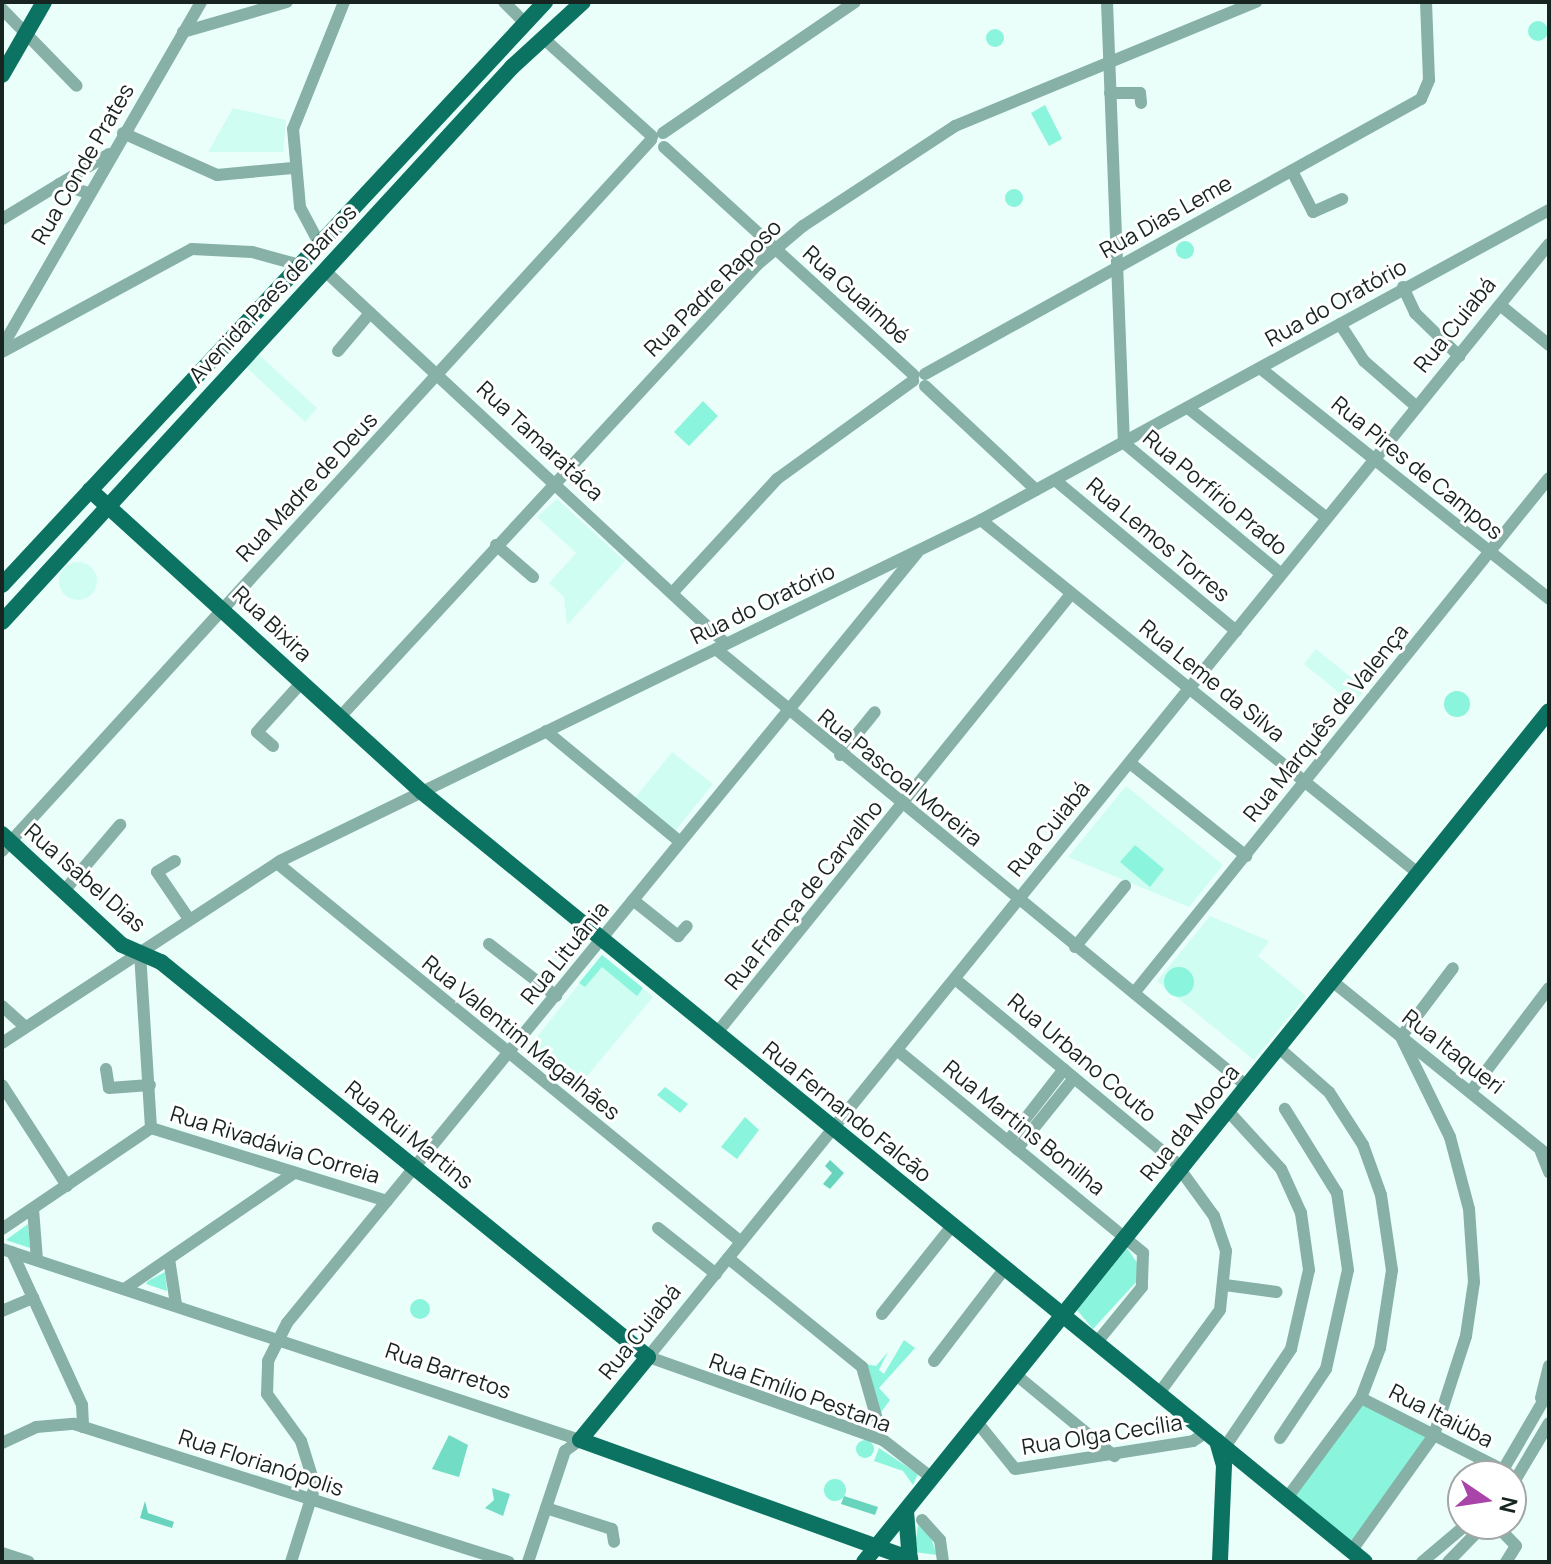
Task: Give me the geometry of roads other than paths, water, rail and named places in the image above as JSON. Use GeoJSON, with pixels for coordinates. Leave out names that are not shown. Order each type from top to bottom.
{"type":"FeatureCollection","features":[{"type":"Feature","properties":{"kind":"main road"},"geometry":{"type":"LineString","coordinates":[[2,75],[44,2]]}},
{"type":"Feature","properties":{"kind":"main road","name":"Avenida Paes de Barros"},"geometry":{"type":"LineString","coordinates":[[2,585],[296,264],[523,21],[545,2]]}},
{"type":"Feature","properties":{"kind":"main road","name":"Avenida Paes de Barros"},"geometry":{"type":"LineString","coordinates":[[2,622],[324,270],[543,38],[583,2]]}},
{"type":"Feature","properties":{"kind":"main road"},"geometry":{"type":"LineString","coordinates":[[324,270],[318,250],[364,192]]}},
{"type":"Feature","properties":{"kind":"main road","name":"Rua Bixira"},"geometry":{"type":"LineString","coordinates":[[90,490],[422,792]]}},
{"type":"Feature","properties":{"kind":"main road","name":"Rua da Mooca"},"geometry":{"type":"LineString","coordinates":[[864,1562],[1547,716]]}},
{"type":"Feature","properties":{"kind":"main road","name":"Rua Fernando Falcão"},"geometry":{"type":"LineString","coordinates":[[422,792],[1365,1562]]}},
{"type":"Feature","properties":{"kind":"main road","name":"Rua Isabel Dias"},"geometry":{"type":"LineString","coordinates":[[5,842],[140,953]]}},
{"type":"Feature","properties":{"kind":"main road","name":"Rua Rui Martins"},"geometry":{"type":"LineString","coordinates":[[140,953],[161,962],[648,1357]]}},
{"type":"Feature","properties":{"kind":"main road","name":"Rua Cuiabá"},"geometry":{"type":"LineString","coordinates":[[580,1440],[648,1357]]}},
{"type":"Feature","properties":{"kind":"main road"},"geometry":{"type":"LineString","coordinates":[[1216,1439],[1222,1481],[1220,1562]]}},
{"type":"Feature","properties":{"kind":"main road","name":"Rua Barretos"},"geometry":{"type":"LineString","coordinates":[[580,1440],[915,1561]]}},
{"type":"Feature","properties":{"kind":"main road"},"geometry":{"type":"LineString","coordinates":[[1222,1481],[1233,1463],[1246,1464]]}},
{"type":"Feature","properties":{"kind":"main road"},"geometry":{"type":"LineString","coordinates":[[906,1511],[915,1561]]}},
{"type":"Feature","properties":{"kind":"street","name":"Rua Conde Prates"},"geometry":{"type":"LineString","coordinates":[[2,349],[110,154],[201,2]]}},
{"type":"Feature","properties":{"kind":"street"},"geometry":{"type":"LineString","coordinates":[[183,32],[287,2]]}},
{"type":"Feature","properties":{"kind":"street"},"geometry":{"type":"LineString","coordinates":[[318,241],[303,215],[293,168],[298,110],[344,2]]}},
{"type":"Feature","properties":{"kind":"street"},"geometry":{"type":"LineString","coordinates":[[504,2],[523,21]]}},
{"type":"Feature","properties":{"kind":"street"},"geometry":{"type":"LineString","coordinates":[[659,141],[677,125],[855,2]]}},
{"type":"Feature","properties":{"kind":"street"},"geometry":{"type":"LineString","coordinates":[[1107,2],[1124,443]]}},
{"type":"Feature","properties":{"kind":"street","name":"Rua Padre Raposo"},"geometry":{"type":"LineString","coordinates":[[340,717],[554,482],[776,249],[916,148],[1109,61],[1256,2]]}},
{"type":"Feature","properties":{"kind":"street","name":"Rua Dias Leme"},"geometry":{"type":"LineString","coordinates":[[674,591],[777,479],[917,382],[1426,94],[1426,2]]}},
{"type":"Feature","properties":{"kind":"street"},"geometry":{"type":"LineString","coordinates":[[2,9],[77,86]]}},
{"type":"Feature","properties":{"kind":"street","name":"Rua Guaimbé"},"geometry":{"type":"LineString","coordinates":[[543,38],[659,141],[1036,490]]}},
{"type":"Feature","properties":{"kind":"street"},"geometry":{"type":"LineString","coordinates":[[1110,93],[1140,93],[1141,103]]}},
{"type":"Feature","properties":{"kind":"street"},"geometry":{"type":"LineString","coordinates":[[123,133],[217,175],[293,168]]}},
{"type":"Feature","properties":{"kind":"street","name":"Rua Madre de Deus"},"geometry":{"type":"LineString","coordinates":[[5,842],[644,152],[659,141]]}},
{"type":"Feature","properties":{"kind":"street"},"geometry":{"type":"LineString","coordinates":[[2,219],[110,154]]}},
{"type":"Feature","properties":{"kind":"street"},"geometry":{"type":"LineString","coordinates":[[1292,171],[1313,212],[1342,199]]}},
{"type":"Feature","properties":{"kind":"street"},"geometry":{"type":"LineString","coordinates":[[59,184],[88,193]]}},
{"type":"Feature","properties":{"kind":"street","name":"Rua do Oratório"},"geometry":{"type":"LineString","coordinates":[[2,1043],[277,863],[981,520],[1549,210]]}},
{"type":"Feature","properties":{"kind":"street","name":"Rua Cuiabá"},"geometry":{"type":"LineString","coordinates":[[648,1357],[1549,244]]}},
{"type":"Feature","properties":{"kind":"street"},"geometry":{"type":"LineString","coordinates":[[2,349],[192,249],[252,252],[296,264]]}},
{"type":"Feature","properties":{"kind":"street","name":"Rua Tamaratáca"},"geometry":{"type":"LineString","coordinates":[[324,270],[674,591],[721,647]]}},
{"type":"Feature","properties":{"kind":"street"},"geometry":{"type":"LineString","coordinates":[[1403,287],[1415,313],[1459,356]]}},
{"type":"Feature","properties":{"kind":"street"},"geometry":{"type":"LineString","coordinates":[[1500,305],[1549,345]]}},
{"type":"Feature","properties":{"kind":"street"},"geometry":{"type":"LineString","coordinates":[[338,351],[370,313]]}},
{"type":"Feature","properties":{"kind":"street"},"geometry":{"type":"LineString","coordinates":[[1340,324],[1364,361],[1417,407]]}},
{"type":"Feature","properties":{"kind":"street","name":"Rua Pires de Campos"},"geometry":{"type":"LineString","coordinates":[[1260,368],[1549,599]]}},
{"type":"Feature","properties":{"kind":"street"},"geometry":{"type":"LineString","coordinates":[[1188,408],[1327,518]]}},
{"type":"Feature","properties":{"kind":"street","name":"Rua Porfírio Prado"},"geometry":{"type":"LineString","coordinates":[[1124,443],[1281,574]]}},
{"type":"Feature","properties":{"kind":"street","name":"Rua Marquês de Valença"},"geometry":{"type":"LineString","coordinates":[[1134,993],[1549,478]]}},
{"type":"Feature","properties":{"kind":"street","name":"Rua Lemos Torres"},"geometry":{"type":"LineString","coordinates":[[1055,480],[1236,631]]}},
{"type":"Feature","properties":{"kind":"street","name":"Rua Leme da Silva"},"geometry":{"type":"LineString","coordinates":[[981,520],[1419,874]]}},
{"type":"Feature","properties":{"kind":"street"},"geometry":{"type":"LineString","coordinates":[[496,545],[533,577]]}},
{"type":"Feature","properties":{"kind":"street","name":"Rua Lituânia"},"geometry":{"type":"LineString","coordinates":[[311,1499],[308,1455],[267,1394],[265,1374],[280,1335],[918,551]]}},
{"type":"Feature","properties":{"kind":"street"},"geometry":{"type":"LineString","coordinates":[[886,567],[892,584]]}},
{"type":"Feature","properties":{"kind":"street"},"geometry":{"type":"LineString","coordinates":[[881,595],[886,567]]}},
{"type":"Feature","properties":{"kind":"street","name":"Rua França de Carvalho"},"geometry":{"type":"LineString","coordinates":[[716,1034],[1071,594]]}},
{"type":"Feature","properties":{"kind":"street","name":"Rua Pascoal Moreira"},"geometry":{"type":"LineString","coordinates":[[721,647],[785,712],[1248,1087]]}},
{"type":"Feature","properties":{"kind":"street"},"geometry":{"type":"LineString","coordinates":[[273,746],[257,732],[302,682]]}},
{"type":"Feature","properties":{"kind":"street"},"geometry":{"type":"LineString","coordinates":[[840,755],[875,712]]}},
{"type":"Feature","properties":{"kind":"street"},"geometry":{"type":"LineString","coordinates":[[546,731],[680,842]]}},
{"type":"Feature","properties":{"kind":"street"},"geometry":{"type":"LineString","coordinates":[[1130,763],[1246,856]]}},
{"type":"Feature","properties":{"kind":"street"},"geometry":{"type":"LineString","coordinates":[[64,891],[120,825]]}},
{"type":"Feature","properties":{"kind":"street"},"geometry":{"type":"LineString","coordinates":[[175,861],[157,872],[189,919]]}},
{"type":"Feature","properties":{"kind":"street","name":"Rua Valentim Magalhães"},"geometry":{"type":"LineString","coordinates":[[277,863],[741,1242]]}},
{"type":"Feature","properties":{"kind":"street"},"geometry":{"type":"LineString","coordinates":[[1075,947],[1125,886]]}},
{"type":"Feature","properties":{"kind":"street"},"geometry":{"type":"LineString","coordinates":[[633,900],[678,936],[687,926]]}},
{"type":"Feature","properties":{"kind":"street"},"geometry":{"type":"LineString","coordinates":[[489,944],[556,996]]}},
{"type":"Feature","properties":{"kind":"street"},"geometry":{"type":"LineString","coordinates":[[2,1229],[151,1128],[140,953]]}},
{"type":"Feature","properties":{"kind":"street"},"geometry":{"type":"LineString","coordinates":[[1352,1550],[1434,1435],[1466,1336],[1473,1246],[1450,1137],[1401,1037],[1453,968]]}},
{"type":"Feature","properties":{"kind":"street","name":"Rua Urbano Couto"},"geometry":{"type":"LineString","coordinates":[[955,979],[1181,1169],[1225,1242],[1225,1285],[1216,1321],[1160,1392]]}},
{"type":"Feature","properties":{"kind":"street","name":"Rua Itaqueri"},"geometry":{"type":"LineString","coordinates":[[1332,981],[1544,1152]]}},
{"type":"Feature","properties":{"kind":"street"},"geometry":{"type":"LineString","coordinates":[[1471,1091],[1549,988]]}},
{"type":"Feature","properties":{"kind":"street"},"geometry":{"type":"LineString","coordinates":[[2,1006],[25,1027]]}},
{"type":"Feature","properties":{"kind":"street"},"geometry":{"type":"LineString","coordinates":[[1280,1049],[1341,1109],[1381,1195],[1391,1292],[1361,1398],[1287,1498]]}},
{"type":"Feature","properties":{"kind":"street","name":"Rua Martins Bonilha"},"geometry":{"type":"LineString","coordinates":[[897,1050],[1125,1236]]}},
{"type":"Feature","properties":{"kind":"street"},"geometry":{"type":"LineString","coordinates":[[106,1069],[109,1088],[150,1085]]}},
{"type":"Feature","properties":{"kind":"street"},"geometry":{"type":"LineString","coordinates":[[1013,1145],[1069,1073]]}},
{"type":"Feature","properties":{"kind":"street"},"geometry":{"type":"LineString","coordinates":[[2,1085],[67,1186]]}},
{"type":"Feature","properties":{"kind":"street"},"geometry":{"type":"LineString","coordinates":[[1280,1438],[1326,1369],[1348,1270],[1337,1193],[1285,1109]]}},
{"type":"Feature","properties":{"kind":"street"},"geometry":{"type":"LineString","coordinates":[[1216,1439],[1291,1349],[1309,1270],[1301,1213],[1281,1169],[1228,1111]]}},
{"type":"Feature","properties":{"kind":"street","name":"Rua Rivadávia Correia"},"geometry":{"type":"LineString","coordinates":[[151,1128],[387,1201]]}},
{"type":"Feature","properties":{"kind":"street"},"geometry":{"type":"LineString","coordinates":[[1549,1137],[1544,1152],[1549,1172]]}},
{"type":"Feature","properties":{"kind":"street"},"geometry":{"type":"LineString","coordinates":[[126,1288],[294,1173]]}},
{"type":"Feature","properties":{"kind":"street"},"geometry":{"type":"LineString","coordinates":[[33,1209],[37,1260]]}},
{"type":"Feature","properties":{"kind":"street"},"geometry":{"type":"LineString","coordinates":[[882,1314],[952,1226]]}},
{"type":"Feature","properties":{"kind":"street"},"geometry":{"type":"LineString","coordinates":[[658,1228],[716,1274]]}},
{"type":"Feature","properties":{"kind":"street"},"geometry":{"type":"LineString","coordinates":[[1097,1342],[1145,1279],[1143,1253],[1125,1236]]}},
{"type":"Feature","properties":{"kind":"street"},"geometry":{"type":"LineString","coordinates":[[7,1251],[33,1298],[82,1405],[83,1427]]}},
{"type":"Feature","properties":{"kind":"street","name":"Rua Barretos"},"geometry":{"type":"LineString","coordinates":[[7,1251],[280,1335],[580,1440]]}},
{"type":"Feature","properties":{"kind":"street"},"geometry":{"type":"LineString","coordinates":[[728,1258],[862,1367],[872,1413],[883,1440]]}},
{"type":"Feature","properties":{"kind":"street"},"geometry":{"type":"LineString","coordinates":[[169,1259],[176,1304]]}},
{"type":"Feature","properties":{"kind":"street"},"geometry":{"type":"LineString","coordinates":[[934,1361],[1005,1268]]}},
{"type":"Feature","properties":{"kind":"street"},"geometry":{"type":"LineString","coordinates":[[1225,1285],[1277,1292]]}},
{"type":"Feature","properties":{"kind":"street"},"geometry":{"type":"LineString","coordinates":[[2,1311],[33,1298]]}},
{"type":"Feature","properties":{"kind":"street","name":"Rua Emílio Pestana"},"geometry":{"type":"LineString","coordinates":[[648,1357],[883,1440],[932,1478]]}},
{"type":"Feature","properties":{"kind":"street"},"geometry":{"type":"LineString","coordinates":[[1538,1409],[1549,1366]]}},
{"type":"Feature","properties":{"kind":"street"},"geometry":{"type":"LineString","coordinates":[[1015,1374],[1114,1456]]}},
{"type":"Feature","properties":{"kind":"street"},"geometry":{"type":"LineString","coordinates":[[1509,1460],[1549,1391]]}},
{"type":"Feature","properties":{"kind":"street","name":"Rua Itaiúba"},"geometry":{"type":"LineString","coordinates":[[1361,1398],[1478,1460]]}},
{"type":"Feature","properties":{"kind":"street"},"geometry":{"type":"LineString","coordinates":[[849,1429],[872,1413]]}},
{"type":"Feature","properties":{"kind":"street","name":"Rua Olga Cecília"},"geometry":{"type":"LineString","coordinates":[[977,1422],[1008,1468],[1114,1456],[1216,1439]]}},
{"type":"Feature","properties":{"kind":"street"},"geometry":{"type":"LineString","coordinates":[[1527,1460],[1549,1423]]}},
{"type":"Feature","properties":{"kind":"street","name":"Rua Florianópolis"},"geometry":{"type":"LineString","coordinates":[[2,1443],[36,1427],[83,1427],[509,1562]]}},
{"type":"Feature","properties":{"kind":"street"},"geometry":{"type":"LineString","coordinates":[[528,1562],[565,1451],[580,1440]]}},
{"type":"Feature","properties":{"kind":"street"},"geometry":{"type":"LineString","coordinates":[[291,1562],[311,1499]]}},
{"type":"Feature","properties":{"kind":"street"},"geometry":{"type":"LineString","coordinates":[[546,1508],[612,1529],[614,1542]]}},
{"type":"Feature","properties":{"kind":"street"},"geometry":{"type":"LineString","coordinates":[[922,1520],[940,1540],[943,1562]]}},
{"type":"Feature","properties":{"kind":"street"},"geometry":{"type":"LineString","coordinates":[[1422,1562],[1448,1540]]}},
{"type":"Feature","properties":{"kind":"street"},"geometry":{"type":"LineString","coordinates":[[1448,1562],[1469,1540]]}},
{"type":"Feature","properties":{"kind":"street"},"geometry":{"type":"LineString","coordinates":[[1506,1562],[1516,1546],[1510,1540]]}},
{"type":"Feature","properties":{"kind":"street"},"geometry":{"type":"LineString","coordinates":[[2,1553],[29,1562]]}}]}
